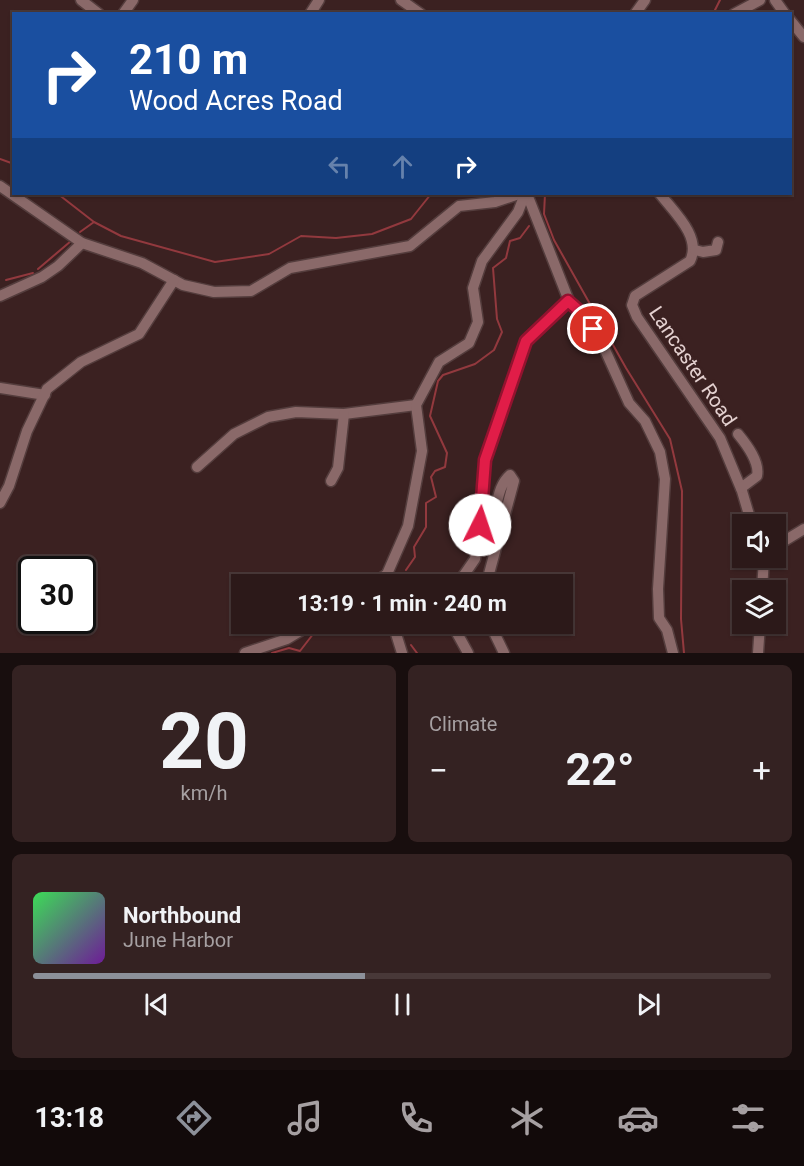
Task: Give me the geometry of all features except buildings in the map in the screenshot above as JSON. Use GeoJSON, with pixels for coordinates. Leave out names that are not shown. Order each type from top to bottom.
{"type":"FeatureCollection","features":[{"type":"Feature","properties":{"kind":"street"},"geometry":{"type":"LineString","coordinates":[[81,0],[96,12]]}},
{"type":"Feature","properties":{"kind":"street"},"geometry":{"type":"LineString","coordinates":[[401,0],[418,12]]}},
{"type":"Feature","properties":{"kind":"street"},"geometry":{"type":"LineString","coordinates":[[738,12],[760,0]]}},
{"type":"Feature","properties":{"kind":"street"},"geometry":{"type":"LineString","coordinates":[[792,22],[804,37]]}},
{"type":"Feature","properties":{"kind":"street"},"geometry":{"type":"LineString","coordinates":[[13,195],[82,243],[142,263],[183,285],[214,292],[251,291],[290,268],[410,246],[459,206],[514,195]]}},
{"type":"Feature","properties":{"kind":"street"},"geometry":{"type":"LineString","coordinates":[[526,195],[568,301],[585,316],[601,341],[629,403],[645,421],[664,464],[659,618],[667,630],[673,653]]}},
{"type":"Feature","properties":{"kind":"street"},"geometry":{"type":"LineString","coordinates":[[388,574],[408,526],[422,451],[416,405],[439,362],[469,343],[478,322],[473,288],[482,261],[518,212],[526,195]]}},
{"type":"Feature","properties":{"kind":"street"},"geometry":{"type":"LineString","coordinates":[[661,195],[688,231],[694,242],[694,250],[703,252],[716,250],[718,242]]}},
{"type":"Feature","properties":{"kind":"street"},"geometry":{"type":"LineString","coordinates":[[0,296],[42,277],[58,266],[82,243]]}},
{"type":"Feature","properties":{"kind":"street","name":"Lancaster Road"},"geometry":{"type":"LineString","coordinates":[[694,250],[690,261],[634,296],[632,305],[637,317],[720,438],[741,488],[749,514]]}},
{"type":"Feature","properties":{"kind":"street"},"geometry":{"type":"LineString","coordinates":[[0,503],[9,486],[27,431],[47,389],[81,362],[140,334],[174,280]]}},
{"type":"Feature","properties":{"kind":"street"},"geometry":{"type":"LineString","coordinates":[[465,574],[475,559],[485,460],[526,341],[568,301]]}},
{"type":"Feature","properties":{"kind":"street"},"geometry":{"type":"LineString","coordinates":[[0,388],[45,395]]}},
{"type":"Feature","properties":{"kind":"street"},"geometry":{"type":"LineString","coordinates":[[200,464],[234,434],[268,417],[296,412],[344,414],[416,405]]}},
{"type":"Feature","properties":{"kind":"street"},"geometry":{"type":"LineString","coordinates":[[331,481],[338,468],[344,414]]}},
{"type":"Feature","properties":{"kind":"street"},"geometry":{"type":"LineString","coordinates":[[738,434],[750,449],[758,469],[757,476],[741,488]]}},
{"type":"Feature","properties":{"kind":"street"},"geometry":{"type":"LineString","coordinates":[[480,525],[484,528],[490,526],[495,515],[502,482],[510,475],[514,481],[489,574]]}},
{"type":"Feature","properties":{"kind":"street"},"geometry":{"type":"LineString","coordinates":[[786,540],[804,529]]}},
{"type":"Feature","properties":{"kind":"street"},"geometry":{"type":"LineString","coordinates":[[245,653],[295,634]]}},
{"type":"Feature","properties":{"kind":"street"},"geometry":{"type":"LineString","coordinates":[[396,634],[402,653]]}},
{"type":"Feature","properties":{"kind":"street"},"geometry":{"type":"LineString","coordinates":[[458,634],[468,653]]}},
{"type":"Feature","properties":{"kind":"street"},"geometry":{"type":"LineString","coordinates":[[495,634],[504,653]]}},
{"type":"Feature","properties":{"kind":"street"},"geometry":{"type":"LineString","coordinates":[[758,653],[759,634]]}},
{"type":"Feature","properties":{"kind":"waterway"},"geometry":{"type":"LineString","coordinates":[[714,12],[720,0]]}},
{"type":"Feature","properties":{"kind":"waterway"},"geometry":{"type":"LineString","coordinates":[[0,159],[12,163]]}},
{"type":"Feature","properties":{"kind":"waterway"},"geometry":{"type":"LineString","coordinates":[[59,195],[94,222],[121,236],[215,262],[269,254],[301,236],[336,238],[372,234],[411,219],[430,195]]}},
{"type":"Feature","properties":{"kind":"waterway"},"geometry":{"type":"LineString","coordinates":[[545,195],[544,214],[554,240],[626,368],[670,439],[682,491],[681,619],[684,653]]}},
{"type":"Feature","properties":{"kind":"waterway"},"geometry":{"type":"LineString","coordinates":[[80,232],[94,222]]}},
{"type":"Feature","properties":{"kind":"waterway"},"geometry":{"type":"LineString","coordinates":[[406,570],[415,557],[414,547],[426,527],[426,503],[436,497],[431,477],[435,471],[445,467],[447,453],[430,416],[438,381],[443,375],[475,364],[494,350],[502,332],[497,319],[493,268],[506,258],[510,241],[520,238],[529,226]]}},
{"type":"Feature","properties":{"kind":"waterway"},"geometry":{"type":"LineString","coordinates":[[38,269],[71,241]]}},
{"type":"Feature","properties":{"kind":"waterway"},"geometry":{"type":"LineString","coordinates":[[6,280],[33,273]]}},
{"type":"Feature","properties":{"kind":"waterway"},"geometry":{"type":"LineString","coordinates":[[272,653],[289,648],[300,651],[313,634]]}},
{"type":"Feature","properties":{"kind":"waterway"},"geometry":{"type":"LineString","coordinates":[[411,645],[417,653]]}},
{"type":"Feature","properties":{"kind":"route"},"geometry":{"type":"LineString","coordinates":[[480,525],[485,460],[526,341],[568,301],[585,316],[593,329]]}}]}
